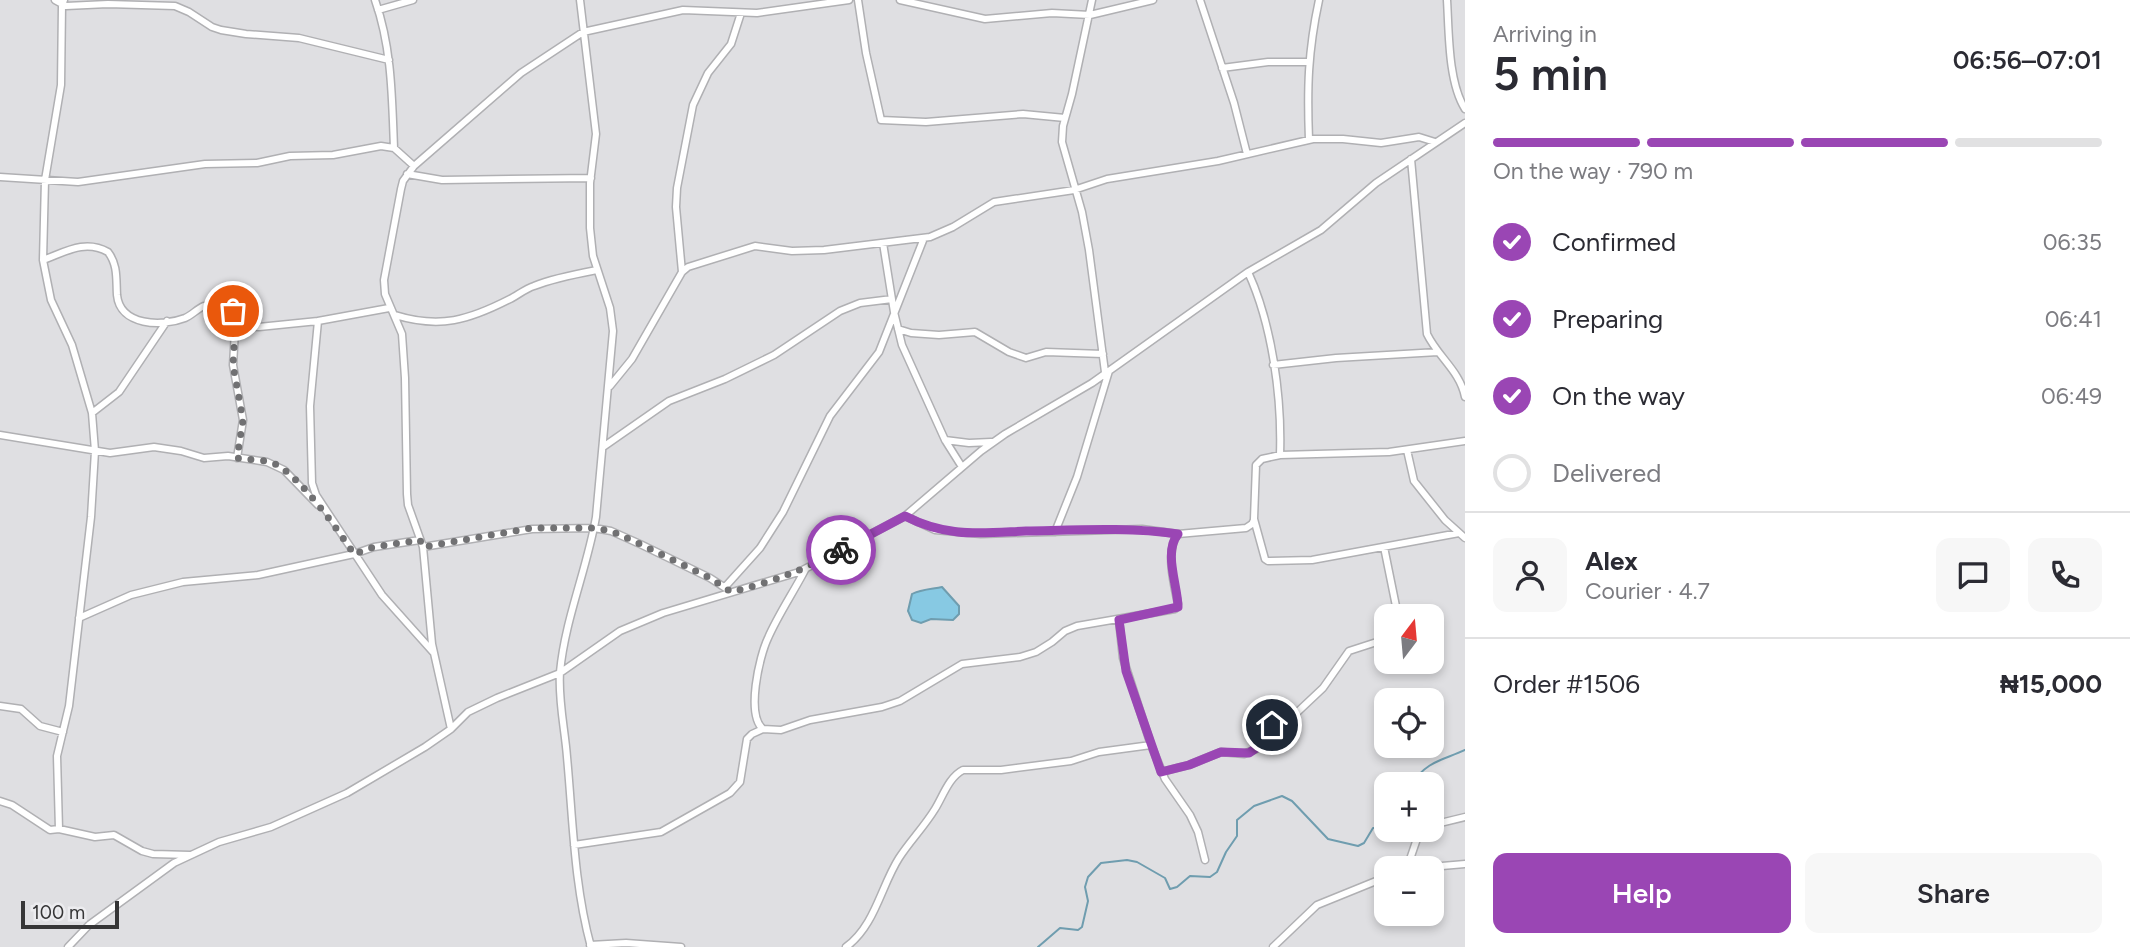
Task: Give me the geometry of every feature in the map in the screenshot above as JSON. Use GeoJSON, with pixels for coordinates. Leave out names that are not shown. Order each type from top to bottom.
{"type":"FeatureCollection","features":[{"type":"Feature","properties":{"kind":"street"},"geometry":{"type":"LineString","coordinates":[[55,0],[63,3],[167,5],[189,12],[221,30],[299,38],[389,60]]}},
{"type":"Feature","properties":{"kind":"street"},"geometry":{"type":"LineString","coordinates":[[375,0],[389,60],[394,148]]}},
{"type":"Feature","properties":{"kind":"street"},"geometry":{"type":"LineString","coordinates":[[378,9],[412,0]]}},
{"type":"Feature","properties":{"kind":"street"},"geometry":{"type":"LineString","coordinates":[[580,0],[596,134],[591,178],[590,228],[593,256],[610,308],[613,331],[594,528],[570,616],[560,674],[574,845],[584,921],[591,946],[626,943],[681,947]]}},
{"type":"Feature","properties":{"kind":"street"},"geometry":{"type":"LineString","coordinates":[[677,11],[678,0]]}},
{"type":"Feature","properties":{"kind":"street"},"geometry":{"type":"LineString","coordinates":[[451,729],[434,653],[421,544],[408,505],[402,334],[385,295],[386,263],[401,189],[407,174],[521,73],[583,32],[677,11],[741,13],[791,10],[849,0]]}},
{"type":"Feature","properties":{"kind":"street"},"geometry":{"type":"LineString","coordinates":[[858,0],[866,53],[881,120],[936,121],[1023,114],[1065,118]]}},
{"type":"Feature","properties":{"kind":"street"},"geometry":{"type":"LineString","coordinates":[[900,0],[985,19],[1052,13],[1090,15],[1153,0]]}},
{"type":"Feature","properties":{"kind":"street"},"geometry":{"type":"LineString","coordinates":[[1055,532],[1077,477],[1107,371],[1082,212],[1062,142],[1092,0]]}},
{"type":"Feature","properties":{"kind":"street"},"geometry":{"type":"LineString","coordinates":[[1200,0],[1247,154]]}},
{"type":"Feature","properties":{"kind":"street"},"geometry":{"type":"LineString","coordinates":[[1309,140],[1309,62],[1320,0]]}},
{"type":"Feature","properties":{"kind":"street"},"geometry":{"type":"LineString","coordinates":[[1447,0],[1458,96],[1465,109]]}},
{"type":"Feature","properties":{"kind":"street"},"geometry":{"type":"LineString","coordinates":[[58,829],[57,755],[69,706],[93,497],[95,451],[92,413],[72,345],[51,300],[43,260],[45,180],[61,85],[63,3]]}},
{"type":"Feature","properties":{"kind":"street"},"geometry":{"type":"LineString","coordinates":[[682,272],[677,188],[693,105],[708,73],[731,44],[741,13]]}},
{"type":"Feature","properties":{"kind":"street"},"geometry":{"type":"LineString","coordinates":[[1222,68],[1268,62],[1309,62]]}},
{"type":"Feature","properties":{"kind":"street"},"geometry":{"type":"LineString","coordinates":[[68,947],[89,925],[163,870],[219,842],[271,827],[347,793],[425,747],[451,729],[468,712],[560,674],[620,631],[728,590],[768,583],[806,568],[905,516],[994,442],[1107,371],[1248,272],[1321,229],[1376,183],[1465,123]]}},
{"type":"Feature","properties":{"kind":"street"},"geometry":{"type":"LineString","coordinates":[[609,386],[632,359],[682,272],[704,261],[754,246],[792,251],[824,250],[924,238],[954,228],[994,202],[1074,190],[1107,179],[1218,161],[1309,140],[1343,139],[1381,143],[1419,137],[1435,142]]}},
{"type":"Feature","properties":{"kind":"street"},"geometry":{"type":"LineString","coordinates":[[0,177],[78,182],[193,166],[257,163],[306,155],[333,155],[381,146],[394,148],[414,166]]}},
{"type":"Feature","properties":{"kind":"street"},"geometry":{"type":"LineString","coordinates":[[1411,159],[1426,329],[1433,347],[1459,380],[1465,397]]}},
{"type":"Feature","properties":{"kind":"street"},"geometry":{"type":"LineString","coordinates":[[407,174],[442,180],[591,178]]}},
{"type":"Feature","properties":{"kind":"street"},"geometry":{"type":"LineString","coordinates":[[728,590],[783,512],[830,416],[879,352],[924,238]]}},
{"type":"Feature","properties":{"kind":"street"},"geometry":{"type":"LineString","coordinates":[[883,243],[902,345],[944,440],[962,467]]}},
{"type":"Feature","properties":{"kind":"street"},"geometry":{"type":"LineString","coordinates":[[43,260],[74,247],[102,248],[112,257],[119,302],[126,315],[139,321],[185,318],[204,306],[233,311],[236,314],[233,365],[243,420],[237,458]]}},
{"type":"Feature","properties":{"kind":"street"},"geometry":{"type":"LineString","coordinates":[[395,315],[417,322],[461,320],[511,299],[531,287],[597,270]]}},
{"type":"Feature","properties":{"kind":"street"},"geometry":{"type":"LineString","coordinates":[[1248,272],[1263,311],[1273,365],[1278,400],[1280,455]]}},
{"type":"Feature","properties":{"kind":"street"},"geometry":{"type":"LineString","coordinates":[[603,447],[669,401],[725,379],[774,355],[840,310],[860,303],[892,299]]}},
{"type":"Feature","properties":{"kind":"street"},"geometry":{"type":"LineString","coordinates":[[236,326],[259,327],[318,321],[389,308]]}},
{"type":"Feature","properties":{"kind":"street"},"geometry":{"type":"LineString","coordinates":[[92,413],[119,392],[167,321]]}},
{"type":"Feature","properties":{"kind":"street"},"geometry":{"type":"LineString","coordinates":[[318,321],[310,407],[312,483],[324,511]]}},
{"type":"Feature","properties":{"kind":"street"},"geometry":{"type":"LineString","coordinates":[[898,329],[939,335],[975,332],[1026,358],[1046,352],[1103,354]]}},
{"type":"Feature","properties":{"kind":"street"},"geometry":{"type":"LineString","coordinates":[[1273,365],[1438,352]]}},
{"type":"Feature","properties":{"kind":"street"},"geometry":{"type":"LineString","coordinates":[[0,435],[110,453],[154,447],[204,458],[237,458],[275,465],[284,470],[324,511],[382,595],[434,653]]}},
{"type":"Feature","properties":{"kind":"street"},"geometry":{"type":"LineString","coordinates":[[944,440],[994,442]]}},
{"type":"Feature","properties":{"kind":"street"},"geometry":{"type":"LineString","coordinates":[[1459,533],[1312,559],[1268,561],[1265,559],[1254,519],[1256,465],[1262,459],[1280,455],[1408,450],[1465,441]]}},
{"type":"Feature","properties":{"kind":"street"},"geometry":{"type":"LineString","coordinates":[[1408,450],[1411,473],[1415,481],[1445,520],[1465,538]]}},
{"type":"Feature","properties":{"kind":"street"},"geometry":{"type":"LineString","coordinates":[[905,516],[925,527],[981,534],[1142,529],[1178,534],[1247,528],[1254,519]]}},
{"type":"Feature","properties":{"kind":"street"},"geometry":{"type":"LineString","coordinates":[[79,618],[131,595],[183,582],[268,573],[374,547],[421,544],[532,528],[594,528],[611,531],[710,578],[728,590]]}},
{"type":"Feature","properties":{"kind":"street"},"geometry":{"type":"LineString","coordinates":[[574,845],[661,832],[730,793],[740,782],[747,739],[763,729],[781,730],[810,720],[882,707],[900,701],[962,664],[1020,657],[1043,649],[1065,631],[1077,626],[1178,607],[1172,576],[1173,542],[1178,534]]}},
{"type":"Feature","properties":{"kind":"street"},"geometry":{"type":"LineString","coordinates":[[1384,547],[1396,604]]}},
{"type":"Feature","properties":{"kind":"street"},"geometry":{"type":"LineString","coordinates":[[763,729],[755,719],[754,710],[760,661],[767,639],[806,568]]}},
{"type":"Feature","properties":{"kind":"street"},"geometry":{"type":"LineString","coordinates":[[1119,620],[1123,658],[1151,745],[1161,772],[1198,832],[1205,860]]}},
{"type":"Feature","properties":{"kind":"street"},"geometry":{"type":"LineString","coordinates":[[1161,772],[1189,765],[1221,752],[1244,754],[1256,749],[1272,725],[1289,720],[1323,688],[1349,651],[1374,643]]}},
{"type":"Feature","properties":{"kind":"street"},"geometry":{"type":"LineString","coordinates":[[0,706],[21,709],[40,726],[63,732]]}},
{"type":"Feature","properties":{"kind":"street"},"geometry":{"type":"LineString","coordinates":[[846,947],[865,925],[899,858],[926,824],[946,788],[958,773],[963,770],[1001,770],[1071,761],[1099,752],[1151,745]]}},
{"type":"Feature","properties":{"kind":"street"},"geometry":{"type":"LineString","coordinates":[[0,801],[12,805],[53,831],[58,829],[95,837],[114,835],[142,851],[153,854],[191,855]]}},
{"type":"Feature","properties":{"kind":"street"},"geometry":{"type":"LineString","coordinates":[[1444,822],[1462,818],[1465,824]]}},
{"type":"Feature","properties":{"kind":"street"},"geometry":{"type":"LineString","coordinates":[[1444,866],[1465,864]]}},
{"type":"Feature","properties":{"kind":"street"},"geometry":{"type":"LineString","coordinates":[[1273,947],[1317,905],[1374,882]]}},
{"type":"Feature","properties":{"kind":"water"},"geometry":{"type":"Polygon","coordinates":[[[942,587],[959,606],[959,614],[953,620],[931,619],[921,623],[912,620],[908,611],[912,594],[942,587]]]}},
{"type":"Feature","properties":{"kind":"waterway"},"geometry":{"type":"LineString","coordinates":[[1421,772],[1465,750]]}},
{"type":"Feature","properties":{"kind":"waterway"},"geometry":{"type":"LineString","coordinates":[[1038,947],[1060,928],[1078,930],[1082,927],[1088,901],[1085,887],[1088,877],[1101,863],[1127,860],[1137,862],[1165,878],[1170,889],[1177,887],[1190,876],[1210,877],[1217,872],[1237,836],[1237,820],[1254,806],[1282,796],[1292,801],[1328,839],[1358,846],[1364,843],[1374,828]]}},
{"type":"Feature","properties":{"kind":"way so far"},"geometry":{"type":"LineString","coordinates":[[233,311],[236,314],[233,365],[243,420],[237,458],[267,462],[284,470],[324,511],[354,554],[374,547],[420,540],[423,547],[532,528],[594,528],[611,531],[640,544],[710,578],[731,592],[799,572],[841,550]]}},
{"type":"Feature","properties":{"kind":"route"},"geometry":{"type":"LineString","coordinates":[[841,550],[905,516],[935,530],[981,534],[1142,529],[1178,534],[1173,542],[1172,576],[1178,607],[1119,620],[1126,671],[1161,772],[1189,765],[1221,752],[1249,753],[1262,744],[1272,725]]}}]}
